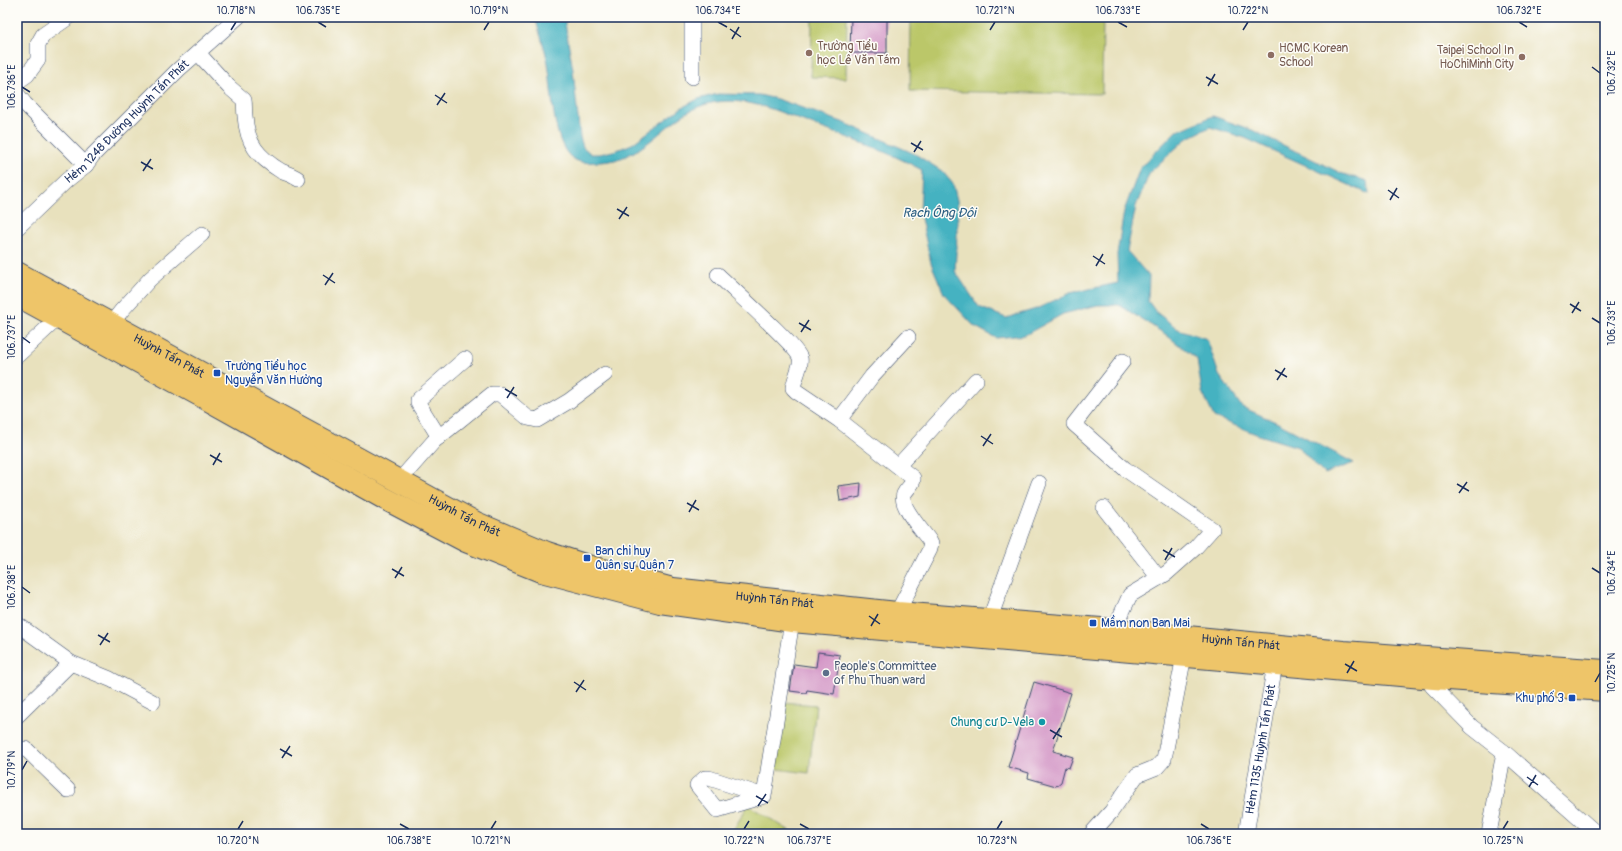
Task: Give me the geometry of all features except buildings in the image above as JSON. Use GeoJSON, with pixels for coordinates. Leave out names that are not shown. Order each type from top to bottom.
{"type":"FeatureCollection","features":[{"type":"Feature","properties":{"kind":"main road","name":"Huỳnh Tấn Phát"},"geometry":{"type":"LineString","coordinates":[[17,273],[112,324],[384,498],[466,541],[541,571],[660,602],[890,618],[1185,646],[1343,652],[1434,674],[1605,671]]}},
{"type":"Feature","properties":{"kind":"main road","name":"Huỳnh Tấn Phát"},"geometry":{"type":"LineString","coordinates":[[17,295],[58,318],[399,481],[476,523],[547,553],[673,590],[793,611]]}},
{"type":"Feature","properties":{"kind":"main road","name":"Huỳnh Tấn Phát"},"geometry":{"type":"LineString","coordinates":[[890,618],[989,621],[1114,630],[1275,664],[1434,674],[1605,690]]}},
{"type":"Feature","properties":{"kind":"street"},"geometry":{"type":"LineString","coordinates":[[17,82],[27,74],[38,60],[38,44],[43,35],[69,17]]}},
{"type":"Feature","properties":{"kind":"street","name":"Hẻm 1248 Đường Huỳnh Tấn Phát"},"geometry":{"type":"LineString","coordinates":[[17,228],[67,180],[86,165],[93,155],[178,70],[238,17]]}},
{"type":"Feature","properties":{"kind":"street"},"geometry":{"type":"LineString","coordinates":[[692,17],[692,77]]}},
{"type":"Feature","properties":{"kind":"street"},"geometry":{"type":"LineString","coordinates":[[198,53],[229,87],[244,100],[249,138],[254,149],[281,171],[293,175],[298,179]]}},
{"type":"Feature","properties":{"kind":"street"},"geometry":{"type":"LineString","coordinates":[[17,94],[25,104],[86,165]]}},
{"type":"Feature","properties":{"kind":"street"},"geometry":{"type":"LineString","coordinates":[[112,324],[122,310],[150,279],[202,234]]}},
{"type":"Feature","properties":{"kind":"street"},"geometry":{"type":"LineString","coordinates":[[718,275],[798,353],[800,362],[793,388],[839,420],[913,478],[913,481],[904,494],[904,506],[930,540],[931,544],[929,551],[890,618]]}},
{"type":"Feature","properties":{"kind":"street"},"geometry":{"type":"LineString","coordinates":[[17,356],[58,318]]}},
{"type":"Feature","properties":{"kind":"street"},"geometry":{"type":"LineString","coordinates":[[839,420],[872,376],[908,337]]}},
{"type":"Feature","properties":{"kind":"street"},"geometry":{"type":"LineString","coordinates":[[438,437],[418,403],[418,400],[466,359]]}},
{"type":"Feature","properties":{"kind":"street"},"geometry":{"type":"LineString","coordinates":[[1114,630],[1130,595],[1167,573],[1195,548],[1212,529],[1125,469],[1074,424],[1123,361]]}},
{"type":"Feature","properties":{"kind":"street"},"geometry":{"type":"LineString","coordinates":[[399,481],[438,437],[492,394],[500,394],[533,421],[569,401],[605,374]]}},
{"type":"Feature","properties":{"kind":"street"},"geometry":{"type":"LineString","coordinates":[[898,466],[976,380]]}},
{"type":"Feature","properties":{"kind":"street"},"geometry":{"type":"LineString","coordinates":[[989,621],[1039,483]]}},
{"type":"Feature","properties":{"kind":"street"},"geometry":{"type":"LineString","coordinates":[[1104,508],[1159,578]]}},
{"type":"Feature","properties":{"kind":"street"},"geometry":{"type":"LineString","coordinates":[[764,796],[793,611]]}},
{"type":"Feature","properties":{"kind":"street"},"geometry":{"type":"LineString","coordinates":[[17,624],[71,663],[110,679],[153,702]]}},
{"type":"Feature","properties":{"kind":"street"},"geometry":{"type":"LineString","coordinates":[[1091,834],[1111,812],[1137,775],[1157,767],[1164,759],[1185,646]]}},
{"type":"Feature","properties":{"kind":"street"},"geometry":{"type":"LineString","coordinates":[[17,716],[71,663]]}},
{"type":"Feature","properties":{"kind":"street","name":"Hẻm 1135 Huỳnh Tấn Phát"},"geometry":{"type":"LineString","coordinates":[[1246,834],[1275,664]]}},
{"type":"Feature","properties":{"kind":"street"},"geometry":{"type":"LineString","coordinates":[[1434,674],[1472,727],[1504,752],[1597,834]]}},
{"type":"Feature","properties":{"kind":"street"},"geometry":{"type":"LineString","coordinates":[[26,749],[68,790]]}},
{"type":"Feature","properties":{"kind":"street"},"geometry":{"type":"LineString","coordinates":[[1489,834],[1504,752]]}},
{"type":"Feature","properties":{"kind":"street"},"geometry":{"type":"LineString","coordinates":[[705,778],[709,778],[764,796],[717,810],[696,785],[705,778]]}},
{"type":"Feature","properties":{"kind":"green space"},"geometry":{"type":"Polygon","coordinates":[[[812,17],[847,17],[846,78],[811,77],[812,17]]]}},
{"type":"Feature","properties":{"kind":"green space"},"geometry":{"type":"Polygon","coordinates":[[[911,17],[1103,17],[1102,94],[910,91],[911,17]]]}},
{"type":"Feature","properties":{"kind":"green space"},"geometry":{"type":"Polygon","coordinates":[[[783,702],[816,705],[809,773],[776,769],[783,702]]]}},
{"type":"Feature","properties":{"kind":"green space"},"geometry":{"type":"Polygon","coordinates":[[[748,805],[795,834],[731,834],[748,805]]]}},
{"type":"Feature","properties":{"kind":"water","name":"Rạch Ông Đội"},"geometry":{"type":"Polygon","coordinates":[[[535,17],[564,17],[573,70],[580,137],[583,147],[591,154],[600,154],[617,150],[632,144],[681,108],[698,99],[718,94],[759,95],[777,99],[845,123],[915,154],[942,171],[953,184],[957,200],[958,218],[955,271],[979,307],[1006,318],[1036,309],[1070,293],[1118,283],[1117,254],[1124,211],[1140,168],[1175,132],[1213,116],[1252,130],[1343,174],[1367,181],[1369,194],[1245,138],[1210,127],[1186,139],[1150,172],[1136,206],[1127,251],[1149,276],[1148,301],[1156,312],[1178,329],[1207,339],[1219,375],[1242,407],[1278,423],[1354,463],[1324,474],[1298,447],[1256,434],[1214,417],[1202,392],[1197,359],[1165,334],[1119,305],[1098,305],[1063,314],[1025,335],[996,338],[974,326],[944,294],[931,263],[920,214],[922,170],[884,152],[780,112],[753,104],[725,101],[711,103],[688,112],[640,148],[622,158],[609,161],[589,162],[580,162],[575,160],[565,151],[560,140],[554,114],[548,63],[535,17]]]}},
{"type":"Feature","properties":{"kind":"place","name":"Trường Tiểu học Lê Văn Tám"},"geometry":{"type":"Point","coordinates":[809,53]}},
{"type":"Feature","properties":{"kind":"place","name":"HCMC Korean School"},"geometry":{"type":"Point","coordinates":[1271,55]}},
{"type":"Feature","properties":{"kind":"place","name":"Taipei School In HoChiMinh City"},"geometry":{"type":"Point","coordinates":[1522,57]}},
{"type":"Feature","properties":{"kind":"place","name":"Trường Tiểu học Nguyễn Văn Hưởng"},"geometry":{"type":"Point","coordinates":[217,373]}},
{"type":"Feature","properties":{"kind":"place","name":"Ban chỉ huy Quân sự Quận 7"},"geometry":{"type":"Point","coordinates":[587,558]}},
{"type":"Feature","properties":{"kind":"place","name":"Mầm non Ban Mai"},"geometry":{"type":"Point","coordinates":[1093,623]}},
{"type":"Feature","properties":{"kind":"place","name":"People's Committee of Phu Thuan ward"},"geometry":{"type":"Point","coordinates":[826,673]}},
{"type":"Feature","properties":{"kind":"place","name":"Khu phố 3"},"geometry":{"type":"Point","coordinates":[1572,698]}},
{"type":"Feature","properties":{"kind":"place","name":"Chung cư D-Vela"},"geometry":{"type":"Point","coordinates":[1042,722]}}]}
